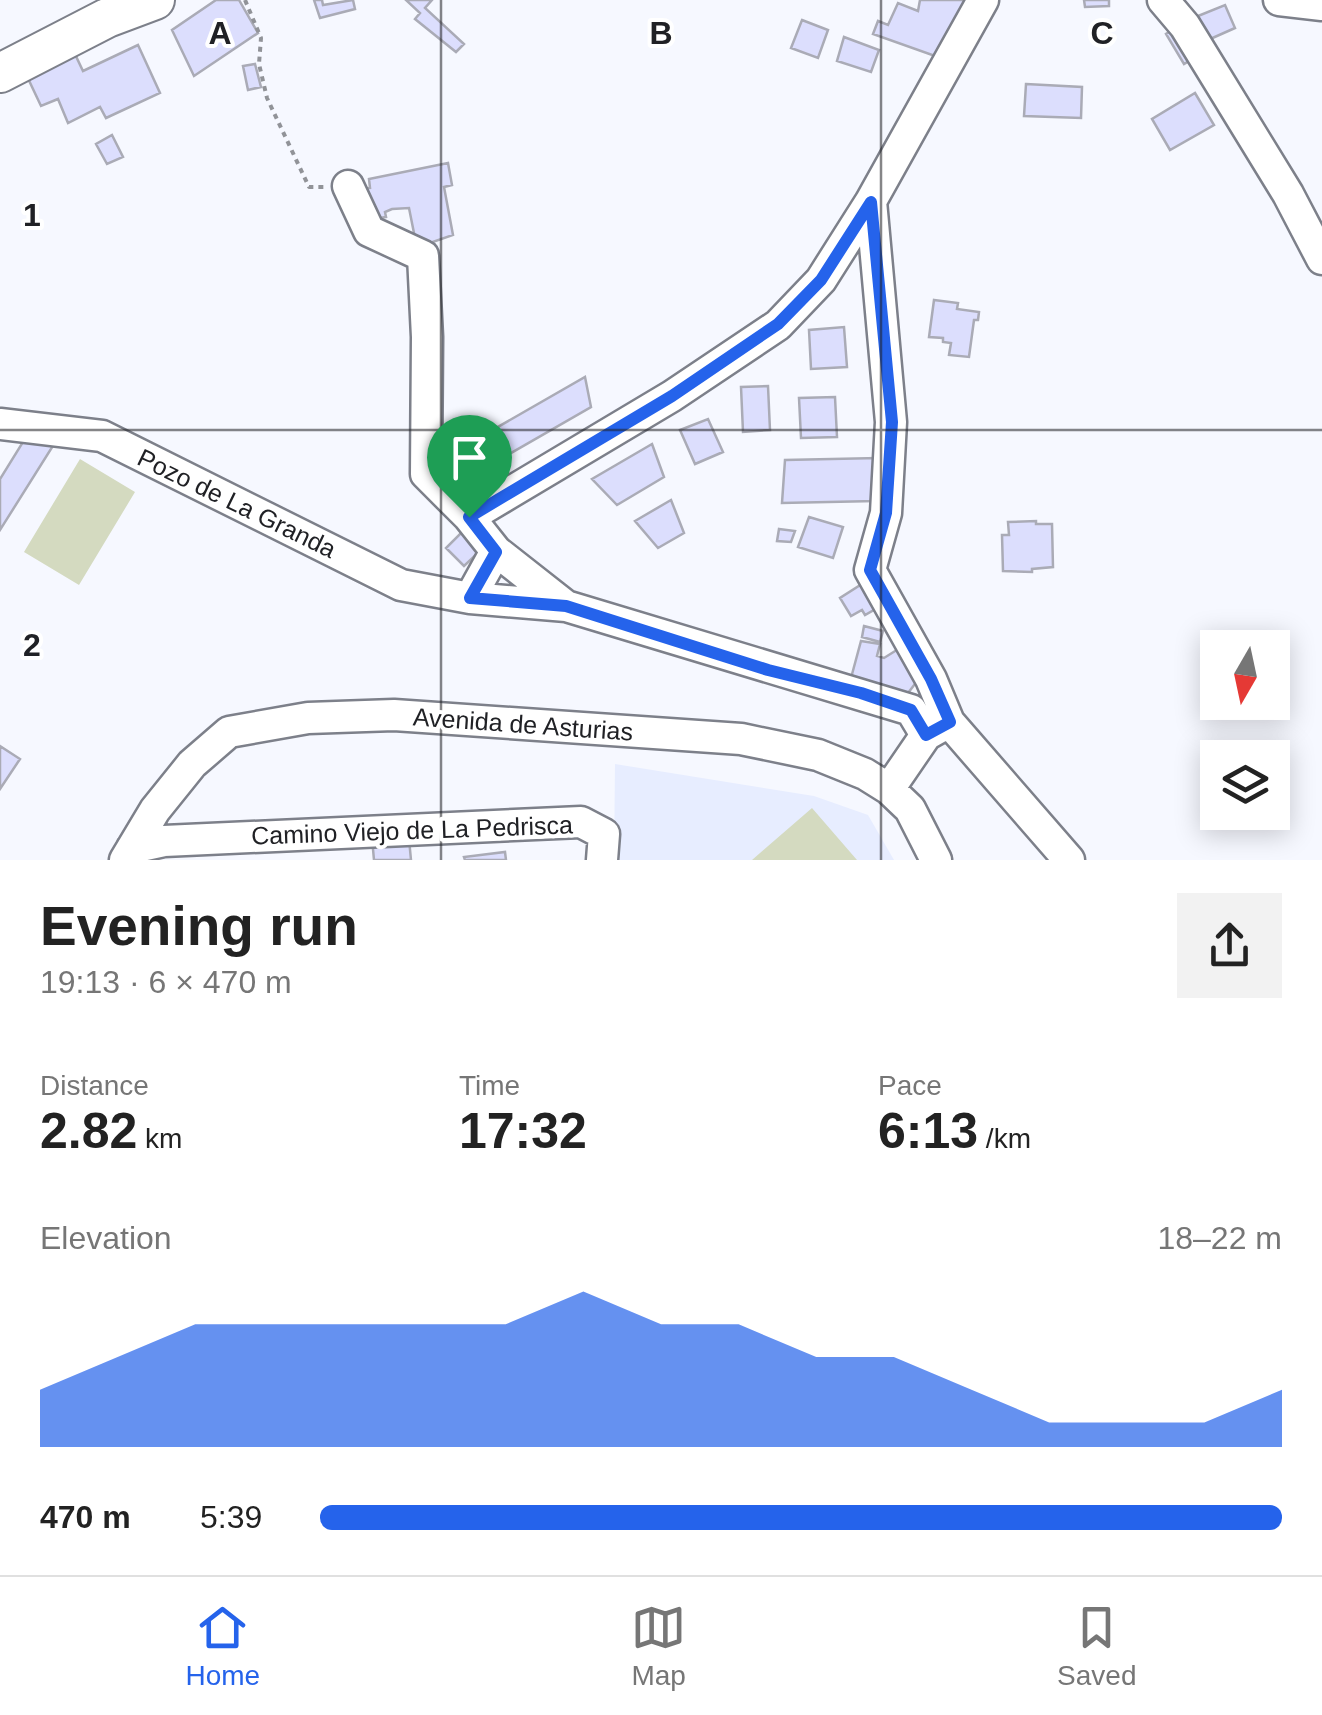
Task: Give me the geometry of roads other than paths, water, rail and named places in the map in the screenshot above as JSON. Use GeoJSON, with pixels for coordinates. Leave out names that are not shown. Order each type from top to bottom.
{"type":"FeatureCollection","features":[{"type":"Feature","properties":{"kind":"main road"},"geometry":{"type":"LineString","coordinates":[[0,74],[106,18],[155,0]]}},
{"type":"Feature","properties":{"kind":"street"},"geometry":{"type":"LineString","coordinates":[[469,517],[718,366],[778,324],[821,280],[871,202],[983,0]]}},
{"type":"Feature","properties":{"kind":"street"},"geometry":{"type":"LineString","coordinates":[[1163,0],[1185,26],[1288,194],[1322,258]]}},
{"type":"Feature","properties":{"kind":"street"},"geometry":{"type":"LineString","coordinates":[[1280,0],[1322,5]]}},
{"type":"Feature","properties":{"kind":"street","name":"Pozo de La Granda"},"geometry":{"type":"LineString","coordinates":[[348,186],[369,231],[423,256],[426,474],[469,517],[496,552],[566,606]]}},
{"type":"Feature","properties":{"kind":"street"},"geometry":{"type":"LineString","coordinates":[[871,202],[892,422],[886,513],[870,570],[931,679],[938,728],[1069,860]]}},
{"type":"Feature","properties":{"kind":"street"},"geometry":{"type":"LineString","coordinates":[[821,280],[852,269],[868,273],[879,288]]}},
{"type":"Feature","properties":{"kind":"street","name":"Pozo de La Granda"},"geometry":{"type":"LineString","coordinates":[[0,424],[102,436],[401,585],[470,598],[566,606],[911,710],[938,728]]}},
{"type":"Feature","properties":{"kind":"street"},"geometry":{"type":"LineString","coordinates":[[470,598],[496,552]]}},
{"type":"Feature","properties":{"kind":"street","name":"Avenida de Asturias"},"geometry":{"type":"LineString","coordinates":[[128,854],[155,810],[192,764],[228,732],[308,718],[394,715],[741,739],[818,755],[865,774],[910,809],[936,860]]}},
{"type":"Feature","properties":{"kind":"street"},"geometry":{"type":"LineString","coordinates":[[888,790],[938,728]]}},
{"type":"Feature","properties":{"kind":"street","name":"Camino Viejo de La Pedrisca"},"geometry":{"type":"LineString","coordinates":[[128,854],[164,841],[306,846],[581,822],[604,834],[602,860]]}}]}
